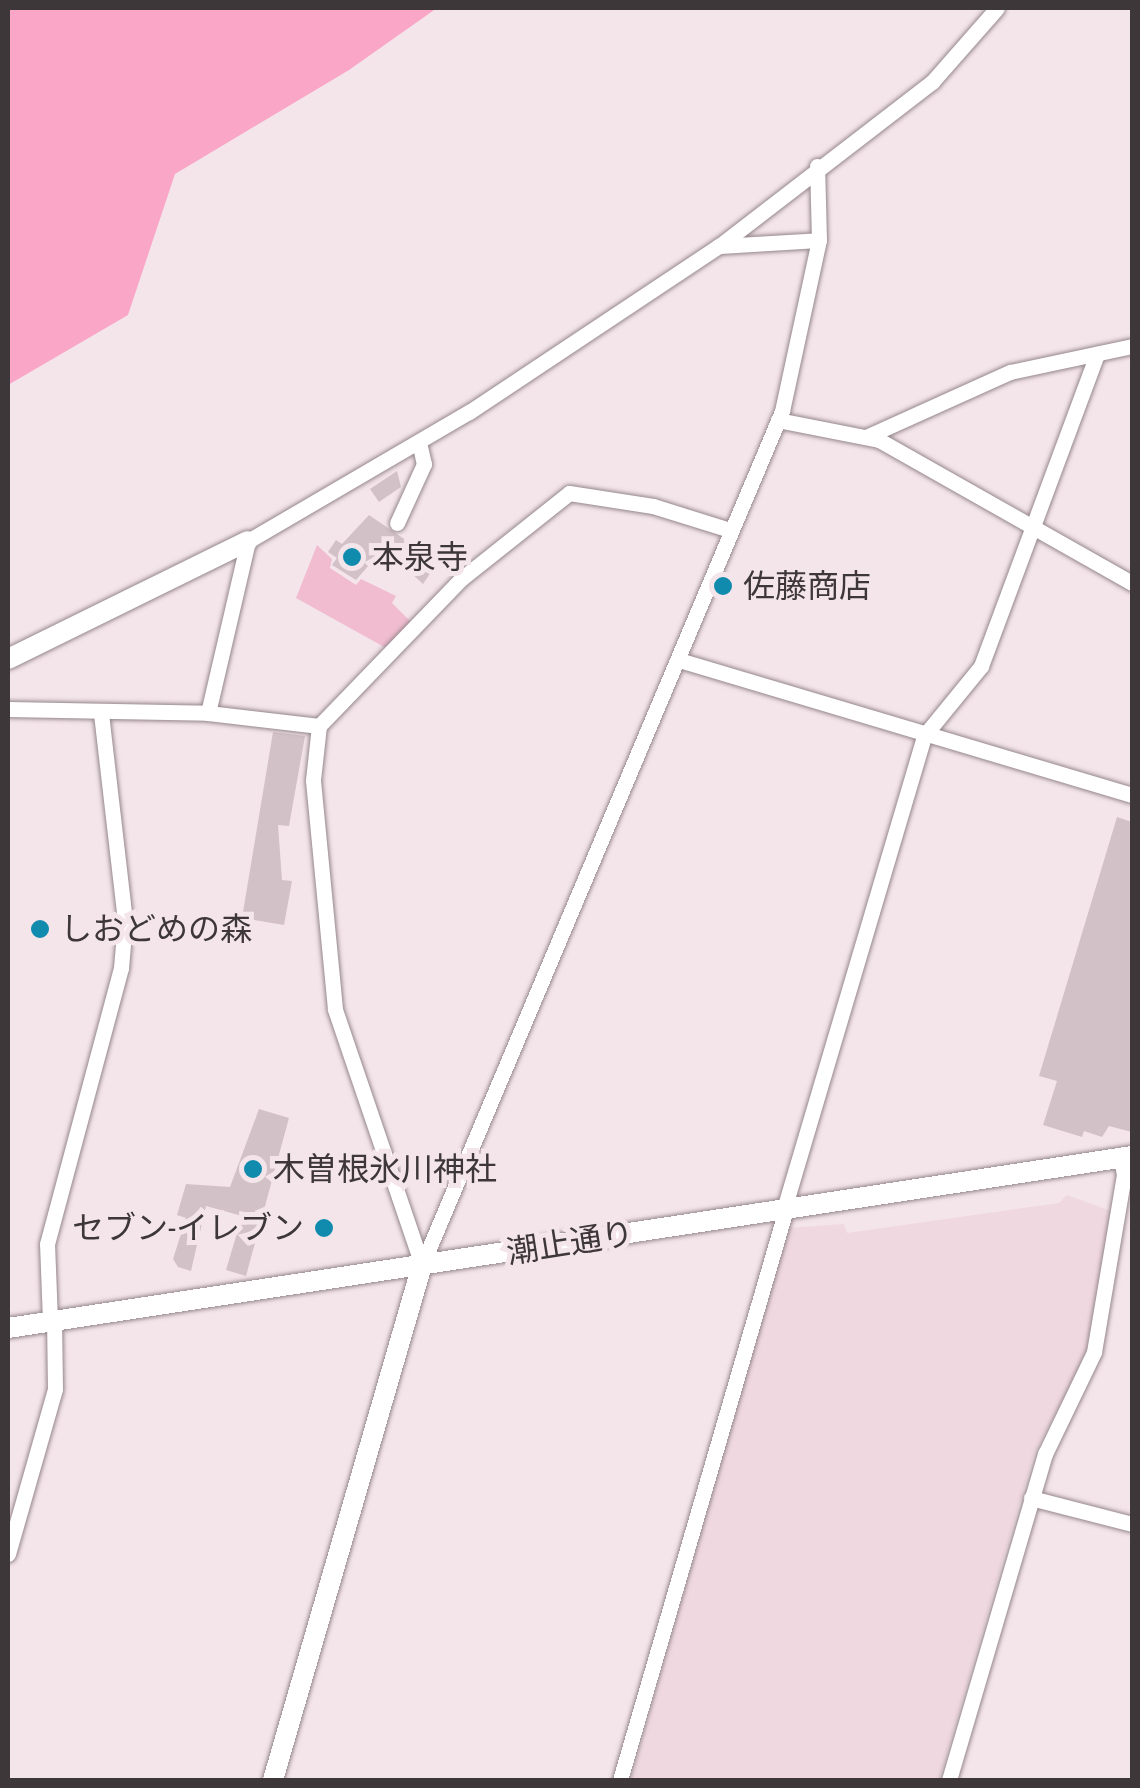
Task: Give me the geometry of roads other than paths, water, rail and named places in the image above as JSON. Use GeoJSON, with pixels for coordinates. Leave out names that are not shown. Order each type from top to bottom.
{"type":"FeatureCollection","features":[{"type":"Feature","properties":{"kind":"street"},"geometry":{"type":"LineString","coordinates":[[8,659],[248,542],[419,443],[719,246],[817,166],[932,82],[998,8]]}},
{"type":"Feature","properties":{"kind":"street"},"geometry":{"type":"LineString","coordinates":[[272,1780],[422,1265],[778,420],[819,240],[817,166]]}},
{"type":"Feature","properties":{"kind":"street"},"geometry":{"type":"LineString","coordinates":[[719,246],[819,240]]}},
{"type":"Feature","properties":{"kind":"street"},"geometry":{"type":"LineString","coordinates":[[868,436],[950,394],[1132,346]]}},
{"type":"Feature","properties":{"kind":"street"},"geometry":{"type":"LineString","coordinates":[[620,1780],[924,736],[980,666],[1097,354]]}},
{"type":"Feature","properties":{"kind":"street"},"geometry":{"type":"LineString","coordinates":[[778,420],[868,436],[1031,531],[1132,583]]}},
{"type":"Feature","properties":{"kind":"street"},"geometry":{"type":"LineString","coordinates":[[396,524],[424,464],[419,443]]}},
{"type":"Feature","properties":{"kind":"street"},"geometry":{"type":"LineString","coordinates":[[422,1265],[334,1009],[313,780],[319,726],[461,580],[569,492],[653,506],[730,530]]}},
{"type":"Feature","properties":{"kind":"street"},"geometry":{"type":"LineString","coordinates":[[208,713],[248,542]]}},
{"type":"Feature","properties":{"kind":"street"},"geometry":{"type":"LineString","coordinates":[[679,660],[1132,795]]}},
{"type":"Feature","properties":{"kind":"street"},"geometry":{"type":"LineString","coordinates":[[8,710],[208,713],[319,726]]}},
{"type":"Feature","properties":{"kind":"street"},"geometry":{"type":"LineString","coordinates":[[8,1554],[56,1389],[46,1244],[121,968],[125,921],[100,712]]}},
{"type":"Feature","properties":{"kind":"street"},"geometry":{"type":"LineString","coordinates":[[948,1780],[1031,1498],[1094,1352],[1127,1157]]}},
{"type":"Feature","properties":{"kind":"street","name":"潮止通り"},"geometry":{"type":"LineString","coordinates":[[8,1328],[1127,1157]]}},
{"type":"Feature","properties":{"kind":"street"},"geometry":{"type":"LineString","coordinates":[[1031,1498],[1132,1524]]}},
{"type":"Feature","properties":{"kind":"place","name":"本泉寺"},"geometry":{"type":"Point","coordinates":[352,557]}},
{"type":"Feature","properties":{"kind":"place","name":"佐藤商店"},"geometry":{"type":"Point","coordinates":[723,586]}},
{"type":"Feature","properties":{"kind":"place","name":"しおどめの森"},"geometry":{"type":"Point","coordinates":[40,929]}},
{"type":"Feature","properties":{"kind":"place","name":"木曽根氷川神社"},"geometry":{"type":"Point","coordinates":[253,1169]}},
{"type":"Feature","properties":{"kind":"place","name":"セブン-イレブン"},"geometry":{"type":"Point","coordinates":[324,1228]}}]}
